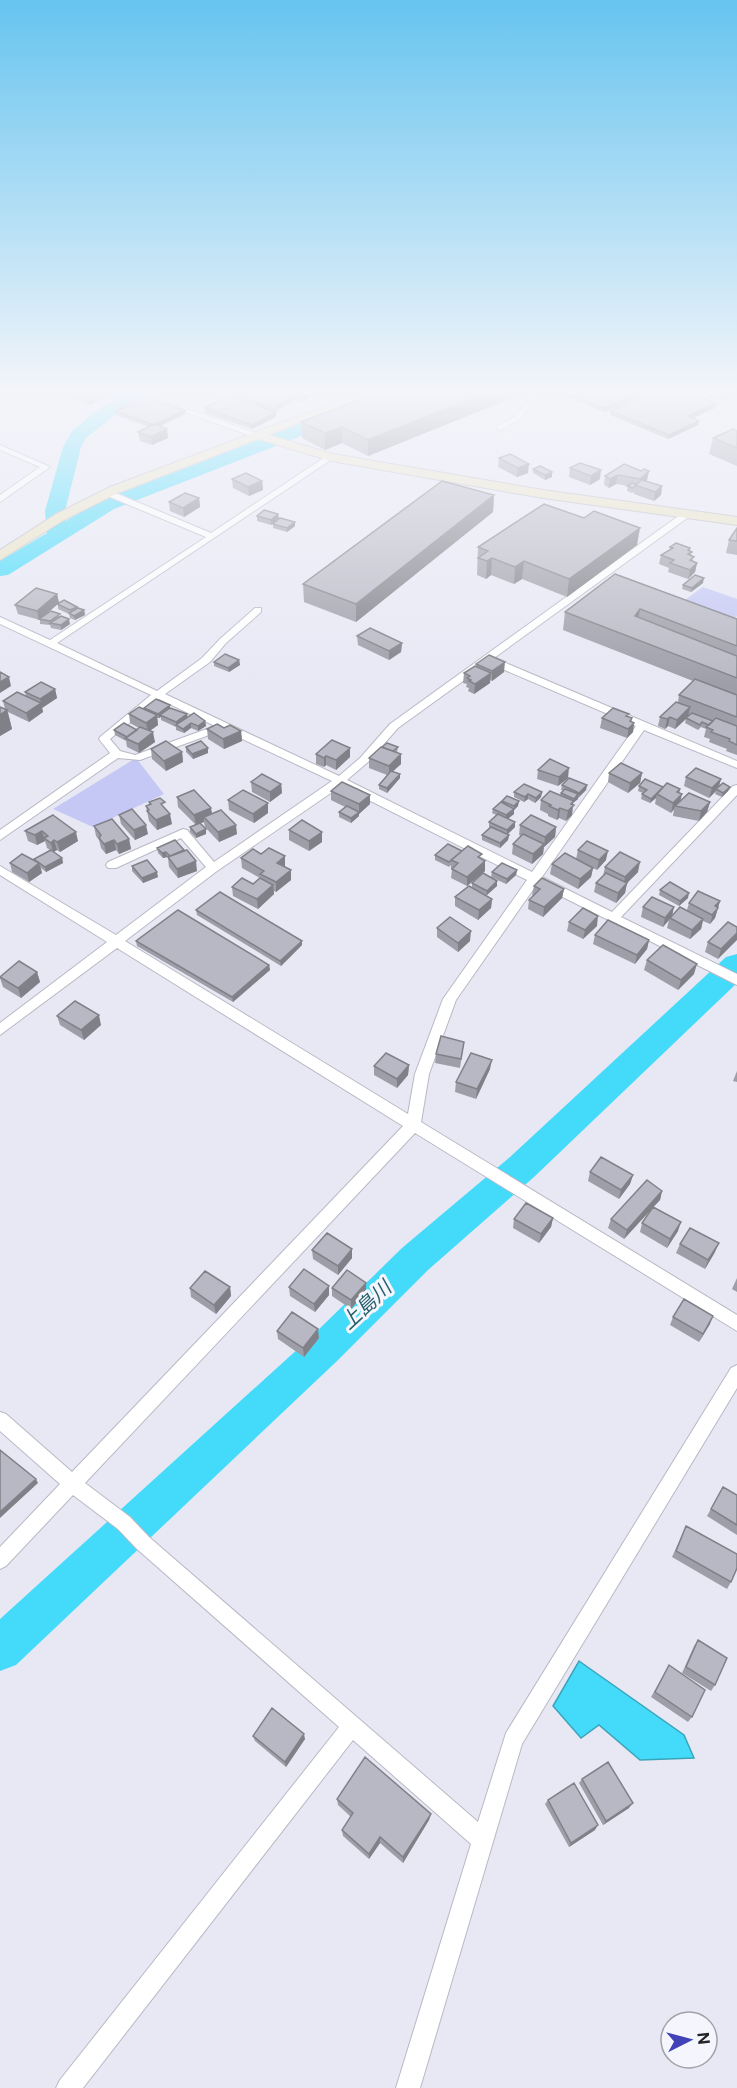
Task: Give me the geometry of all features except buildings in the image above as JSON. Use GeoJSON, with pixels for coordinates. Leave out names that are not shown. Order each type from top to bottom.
{"type":"FeatureCollection","features":[{"type":"Feature","properties":{"kind":"street"},"geometry":{"type":"LineString","coordinates":[[50,644],[278,492]]}},
{"type":"Feature","properties":{"kind":"street"},"geometry":{"type":"LineString","coordinates":[[534,492],[737,521]]}},
{"type":"Feature","properties":{"kind":"street"},"geometry":{"type":"LineString","coordinates":[[0,556],[60,517],[108,493],[212,536]]}},
{"type":"Feature","properties":{"kind":"street"},"geometry":{"type":"LineString","coordinates":[[0,1030],[213,868],[340,781],[364,760],[394,726],[687,514]]}},
{"type":"Feature","properties":{"kind":"street"},"geometry":{"type":"LineString","coordinates":[[224,726],[136,758],[116,754],[104,739],[206,660],[223,641],[258,610]]}},
{"type":"Feature","properties":{"kind":"street"},"geometry":{"type":"LineString","coordinates":[[0,620],[340,781],[737,980]]}},
{"type":"Feature","properties":{"kind":"street"},"geometry":{"type":"LineString","coordinates":[[487,659],[737,765]]}},
{"type":"Feature","properties":{"kind":"street"},"geometry":{"type":"LineString","coordinates":[[0,1560],[413,1125],[422,1074],[450,999],[642,725]]}},
{"type":"Feature","properties":{"kind":"street"},"geometry":{"type":"LineString","coordinates":[[0,836],[116,754]]}},
{"type":"Feature","properties":{"kind":"street"},"geometry":{"type":"LineString","coordinates":[[613,918],[737,788]]}},
{"type":"Feature","properties":{"kind":"street"},"geometry":{"type":"LineString","coordinates":[[112,865],[183,833],[213,868]]}},
{"type":"Feature","properties":{"kind":"street"},"geometry":{"type":"LineString","coordinates":[[0,870],[737,1324]]}},
{"type":"Feature","properties":{"kind":"street"},"geometry":{"type":"LineString","coordinates":[[408,2088],[513,1740],[737,1373]]}},
{"type":"Feature","properties":{"kind":"street"},"geometry":{"type":"LineString","coordinates":[[0,1420],[73,1484],[123,1523],[484,1841]]}},
{"type":"Feature","properties":{"kind":"street"},"geometry":{"type":"LineString","coordinates":[[68,2088],[352,1726]]}},
{"type":"Feature","properties":{"kind":"shaded area"},"geometry":{"type":"Polygon","coordinates":[[[703,587],[737,599],[737,616],[722,630],[671,610],[703,587]]]}},
{"type":"Feature","properties":{"kind":"shaded area"},"geometry":{"type":"Polygon","coordinates":[[[136,758],[164,794],[93,827],[53,809],[136,758]]]}},
{"type":"Feature","properties":{"kind":"water"},"geometry":{"type":"Polygon","coordinates":[[[579,1661],[684,1735],[694,1758],[640,1760],[599,1725],[581,1738],[553,1706],[579,1661]]]}},
{"type":"Feature","properties":{"kind":"waterway"},"geometry":{"type":"LineString","coordinates":[[57,535],[55,511],[60,492]]}},
{"type":"Feature","properties":{"kind":"waterway"},"geometry":{"type":"LineString","coordinates":[[57,535],[107,505],[139,492]]}},
{"type":"Feature","properties":{"kind":"waterway"},"geometry":{"type":"LineString","coordinates":[[0,570],[57,535]]}},
{"type":"Feature","properties":{"kind":"waterway","name":"上島川"},"geometry":{"type":"LineString","coordinates":[[0,1649],[324,1349],[415,1259],[522,1167],[737,965]]}}]}
